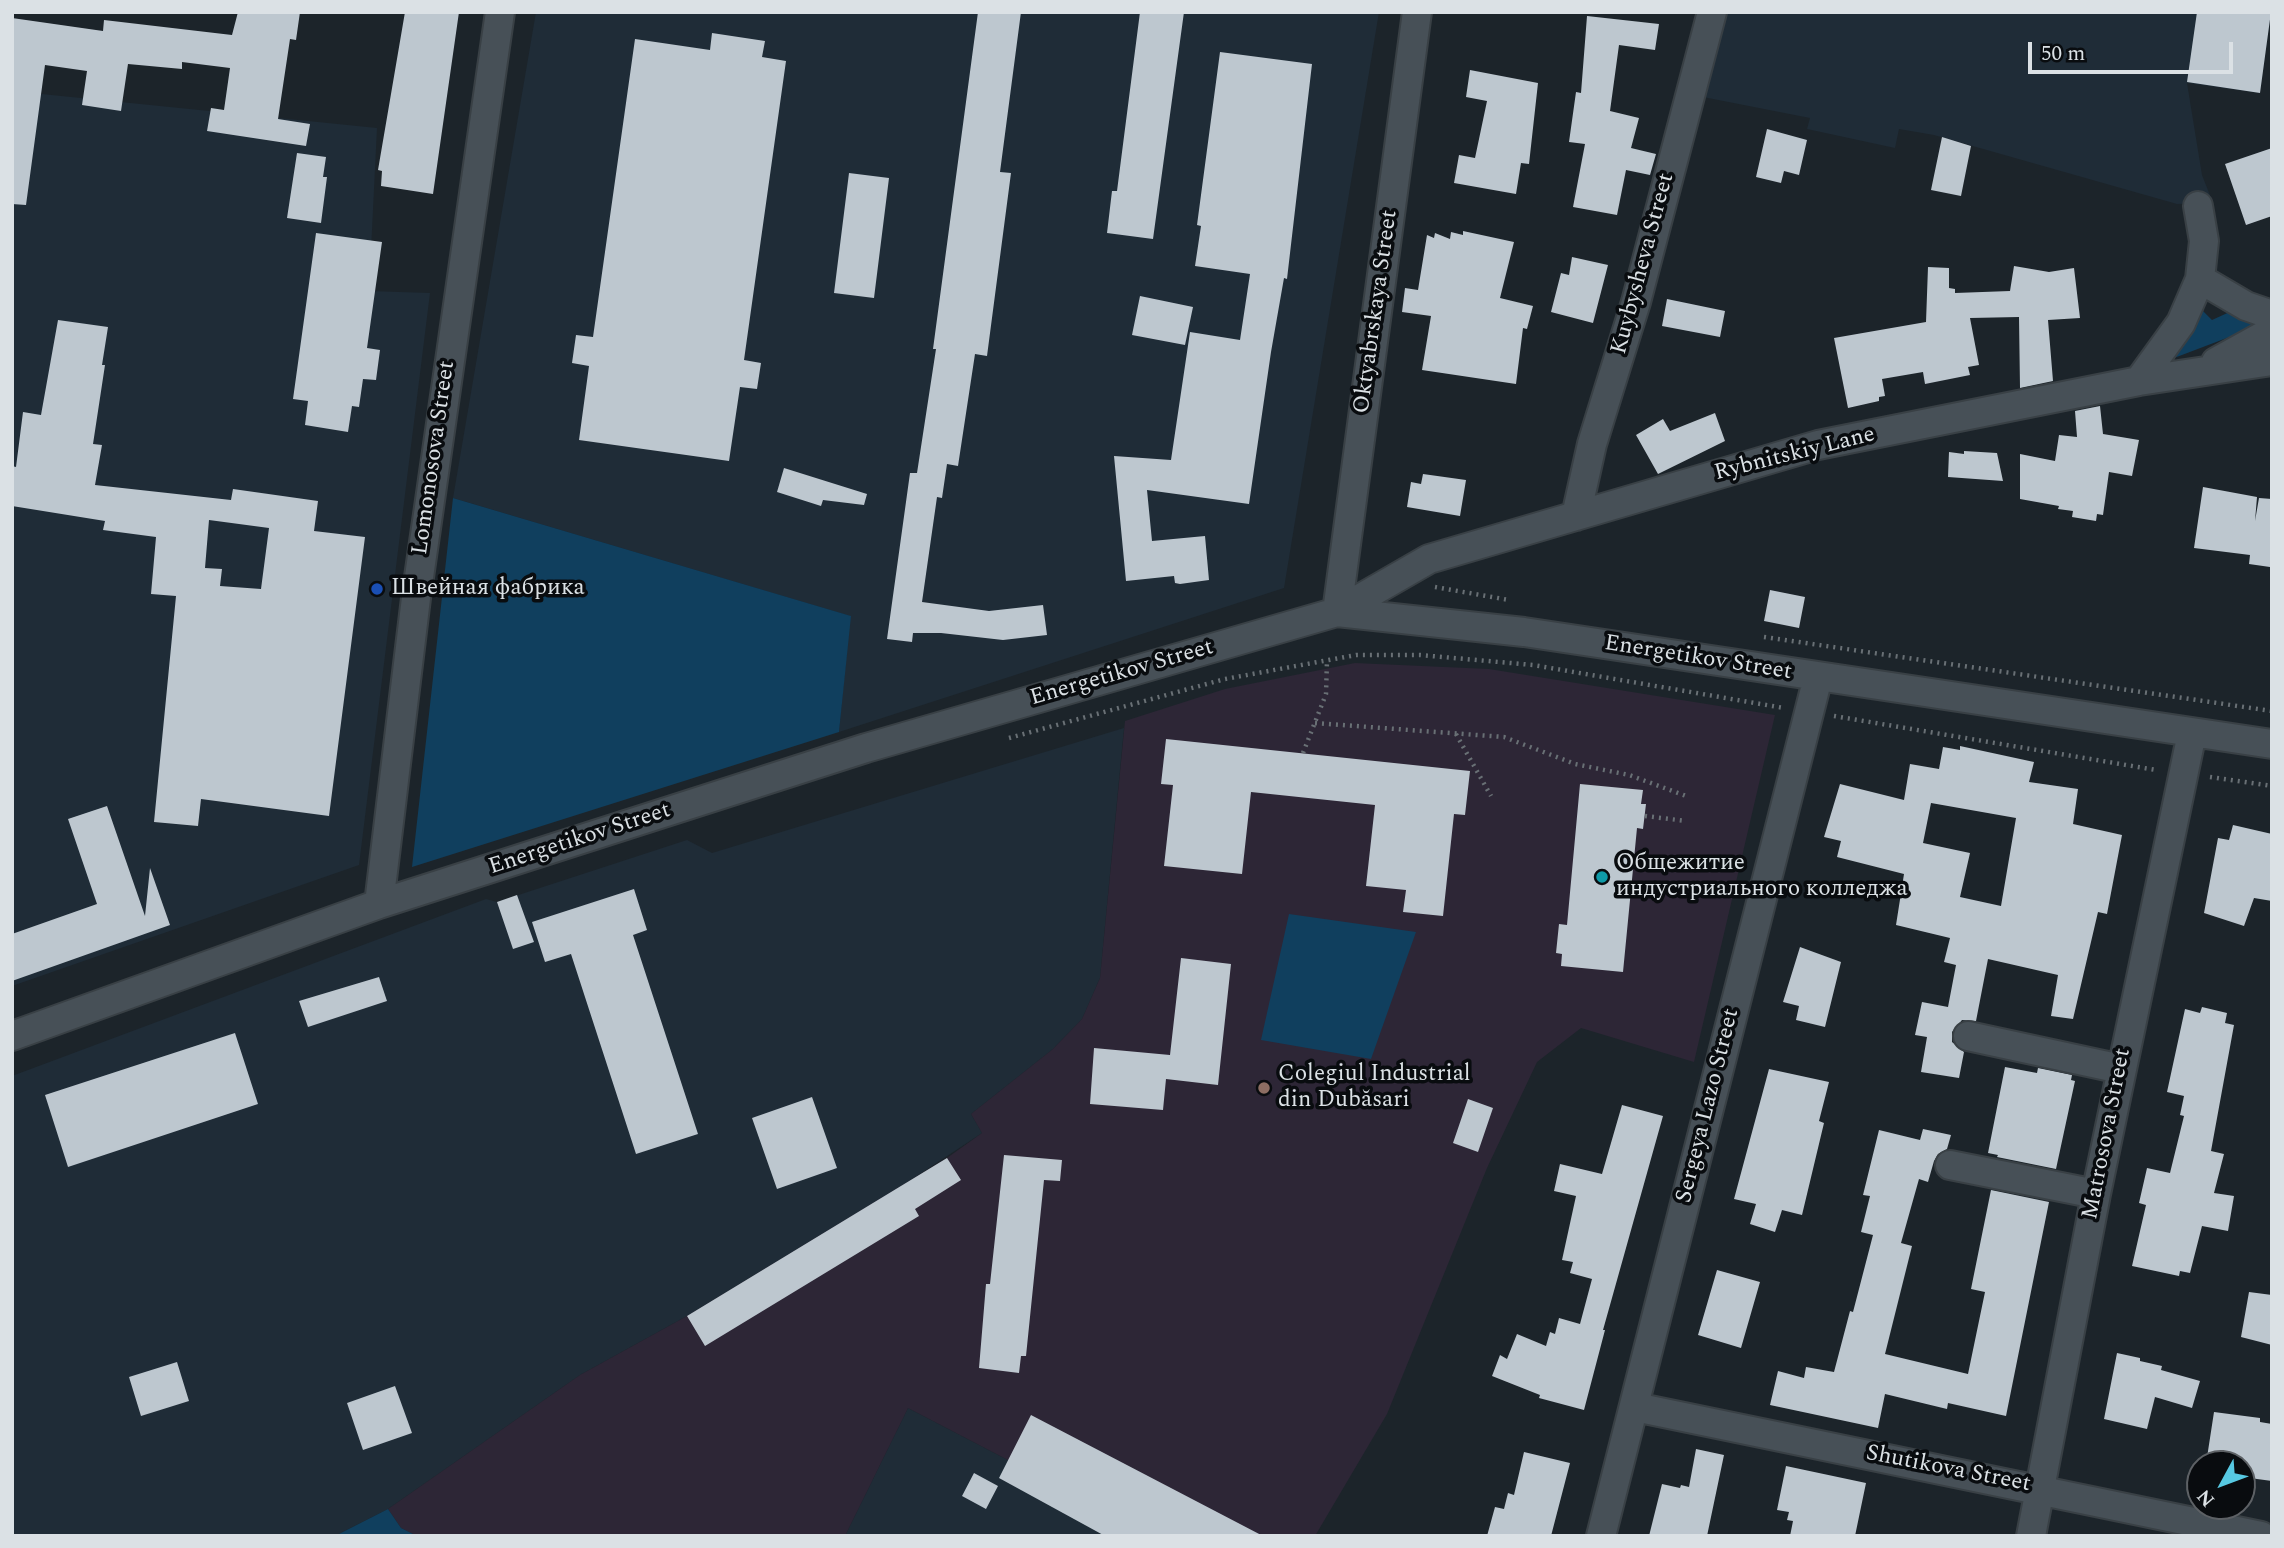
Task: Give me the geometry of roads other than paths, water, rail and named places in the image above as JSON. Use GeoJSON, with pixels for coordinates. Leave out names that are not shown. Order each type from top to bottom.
{"type":"FeatureCollection","features":[{"type":"Feature","properties":{"kind":"street","name":"Lomonosova Street"},"geometry":{"type":"LineString","coordinates":[[379,904],[415,598],[500,12]]}},
{"type":"Feature","properties":{"kind":"street","name":"Oktyabrskaya Street"},"geometry":{"type":"LineString","coordinates":[[1337,612],[1417,12]]}},
{"type":"Feature","properties":{"kind":"street","name":"Kuybysheva Street"},"geometry":{"type":"LineString","coordinates":[[1576,516],[1592,444],[1636,302],[1712,12]]}},
{"type":"Feature","properties":{"kind":"street"},"geometry":{"type":"LineString","coordinates":[[2139,381],[2180,323],[2200,279],[2204,241],[2198,206]]}},
{"type":"Feature","properties":{"kind":"street"},"geometry":{"type":"LineString","coordinates":[[2200,279],[2246,306],[2272,315]]}},
{"type":"Feature","properties":{"kind":"street"},"geometry":{"type":"LineString","coordinates":[[2203,370],[2272,331]]}},
{"type":"Feature","properties":{"kind":"street","name":"Rybnitskiy Lane"},"geometry":{"type":"LineString","coordinates":[[1337,612],[1429,559],[1818,445],[2139,381],[2272,361]]}},
{"type":"Feature","properties":{"kind":"street","name":"Energetikov Street"},"geometry":{"type":"LineString","coordinates":[[12,1036],[379,904],[866,748],[1337,612],[1524,632],[2272,744]]}},
{"type":"Feature","properties":{"kind":"street","name":"Sergeya Lazo Street"},"geometry":{"type":"LineString","coordinates":[[1601,1536],[1818,677]]}},
{"type":"Feature","properties":{"kind":"street","name":"Matrosova Street"},"geometry":{"type":"LineString","coordinates":[[2031,1536],[2121,1069],[2192,733]]}},
{"type":"Feature","properties":{"kind":"street"},"geometry":{"type":"LineString","coordinates":[[1968,1035],[2121,1069]]}},
{"type":"Feature","properties":{"kind":"street"},"geometry":{"type":"LineString","coordinates":[[1950,1165],[2096,1194]]}},
{"type":"Feature","properties":{"kind":"street","name":"Shutikova Street"},"geometry":{"type":"LineString","coordinates":[[1634,1407],[2040,1488],[2261,1536]]}},
{"type":"Feature","properties":{"kind":"place","name":"Швейная фабрика"},"geometry":{"type":"Point","coordinates":[377,589]}},
{"type":"Feature","properties":{"kind":"place","name":"Общежитие индустриального колледжа"},"geometry":{"type":"Point","coordinates":[1602,877]}},
{"type":"Feature","properties":{"kind":"place","name":"Colegiul Industrial din Dubăsari"},"geometry":{"type":"Point","coordinates":[1264,1088]}}]}
